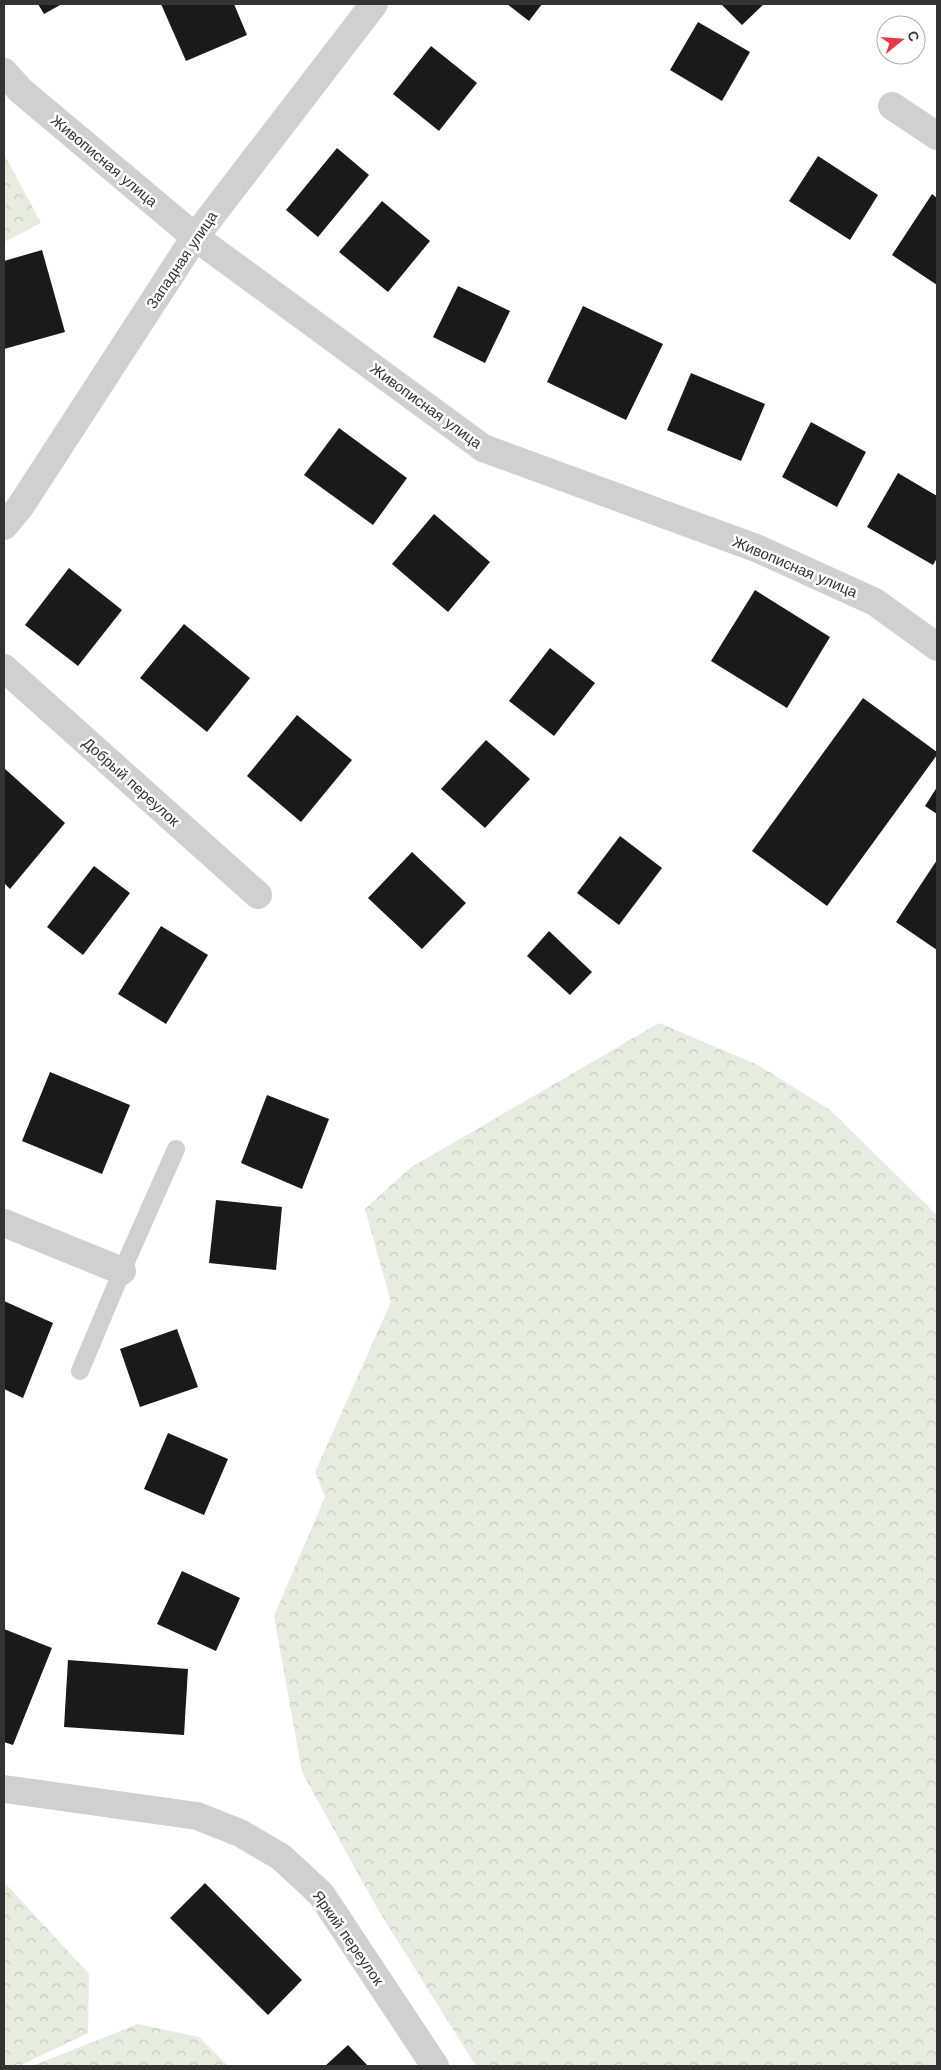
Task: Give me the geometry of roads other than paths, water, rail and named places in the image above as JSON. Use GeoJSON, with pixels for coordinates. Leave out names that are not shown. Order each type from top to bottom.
{"type":"FeatureCollection","features":[{"type":"Feature","properties":{"kind":"street","name":"Западная улица"},"geometry":{"type":"LineString","coordinates":[[4,526],[20,506],[195,237],[374,4]]}},
{"type":"Feature","properties":{"kind":"street","name":"Живописная улица"},"geometry":{"type":"LineString","coordinates":[[4,72],[20,90],[195,237],[483,448],[756,548],[875,602],[937,647]]}},
{"type":"Feature","properties":{"kind":"street"},"geometry":{"type":"LineString","coordinates":[[892,106],[937,136]]}},
{"type":"Feature","properties":{"kind":"street","name":"Добрый переулок"},"geometry":{"type":"LineString","coordinates":[[4,668],[258,895]]}},
{"type":"Feature","properties":{"kind":"street"},"geometry":{"type":"LineString","coordinates":[[4,1223],[122,1271]]}},
{"type":"Feature","properties":{"kind":"street","name":"Яркий переулок"},"geometry":{"type":"LineString","coordinates":[[4,1788],[197,1816],[240,1833],[281,1858],[320,1894],[435,2066]]}},
{"type":"Feature","properties":{"kind":"lane"},"geometry":{"type":"LineString","coordinates":[[80,1371],[176,1149]]}}]}
